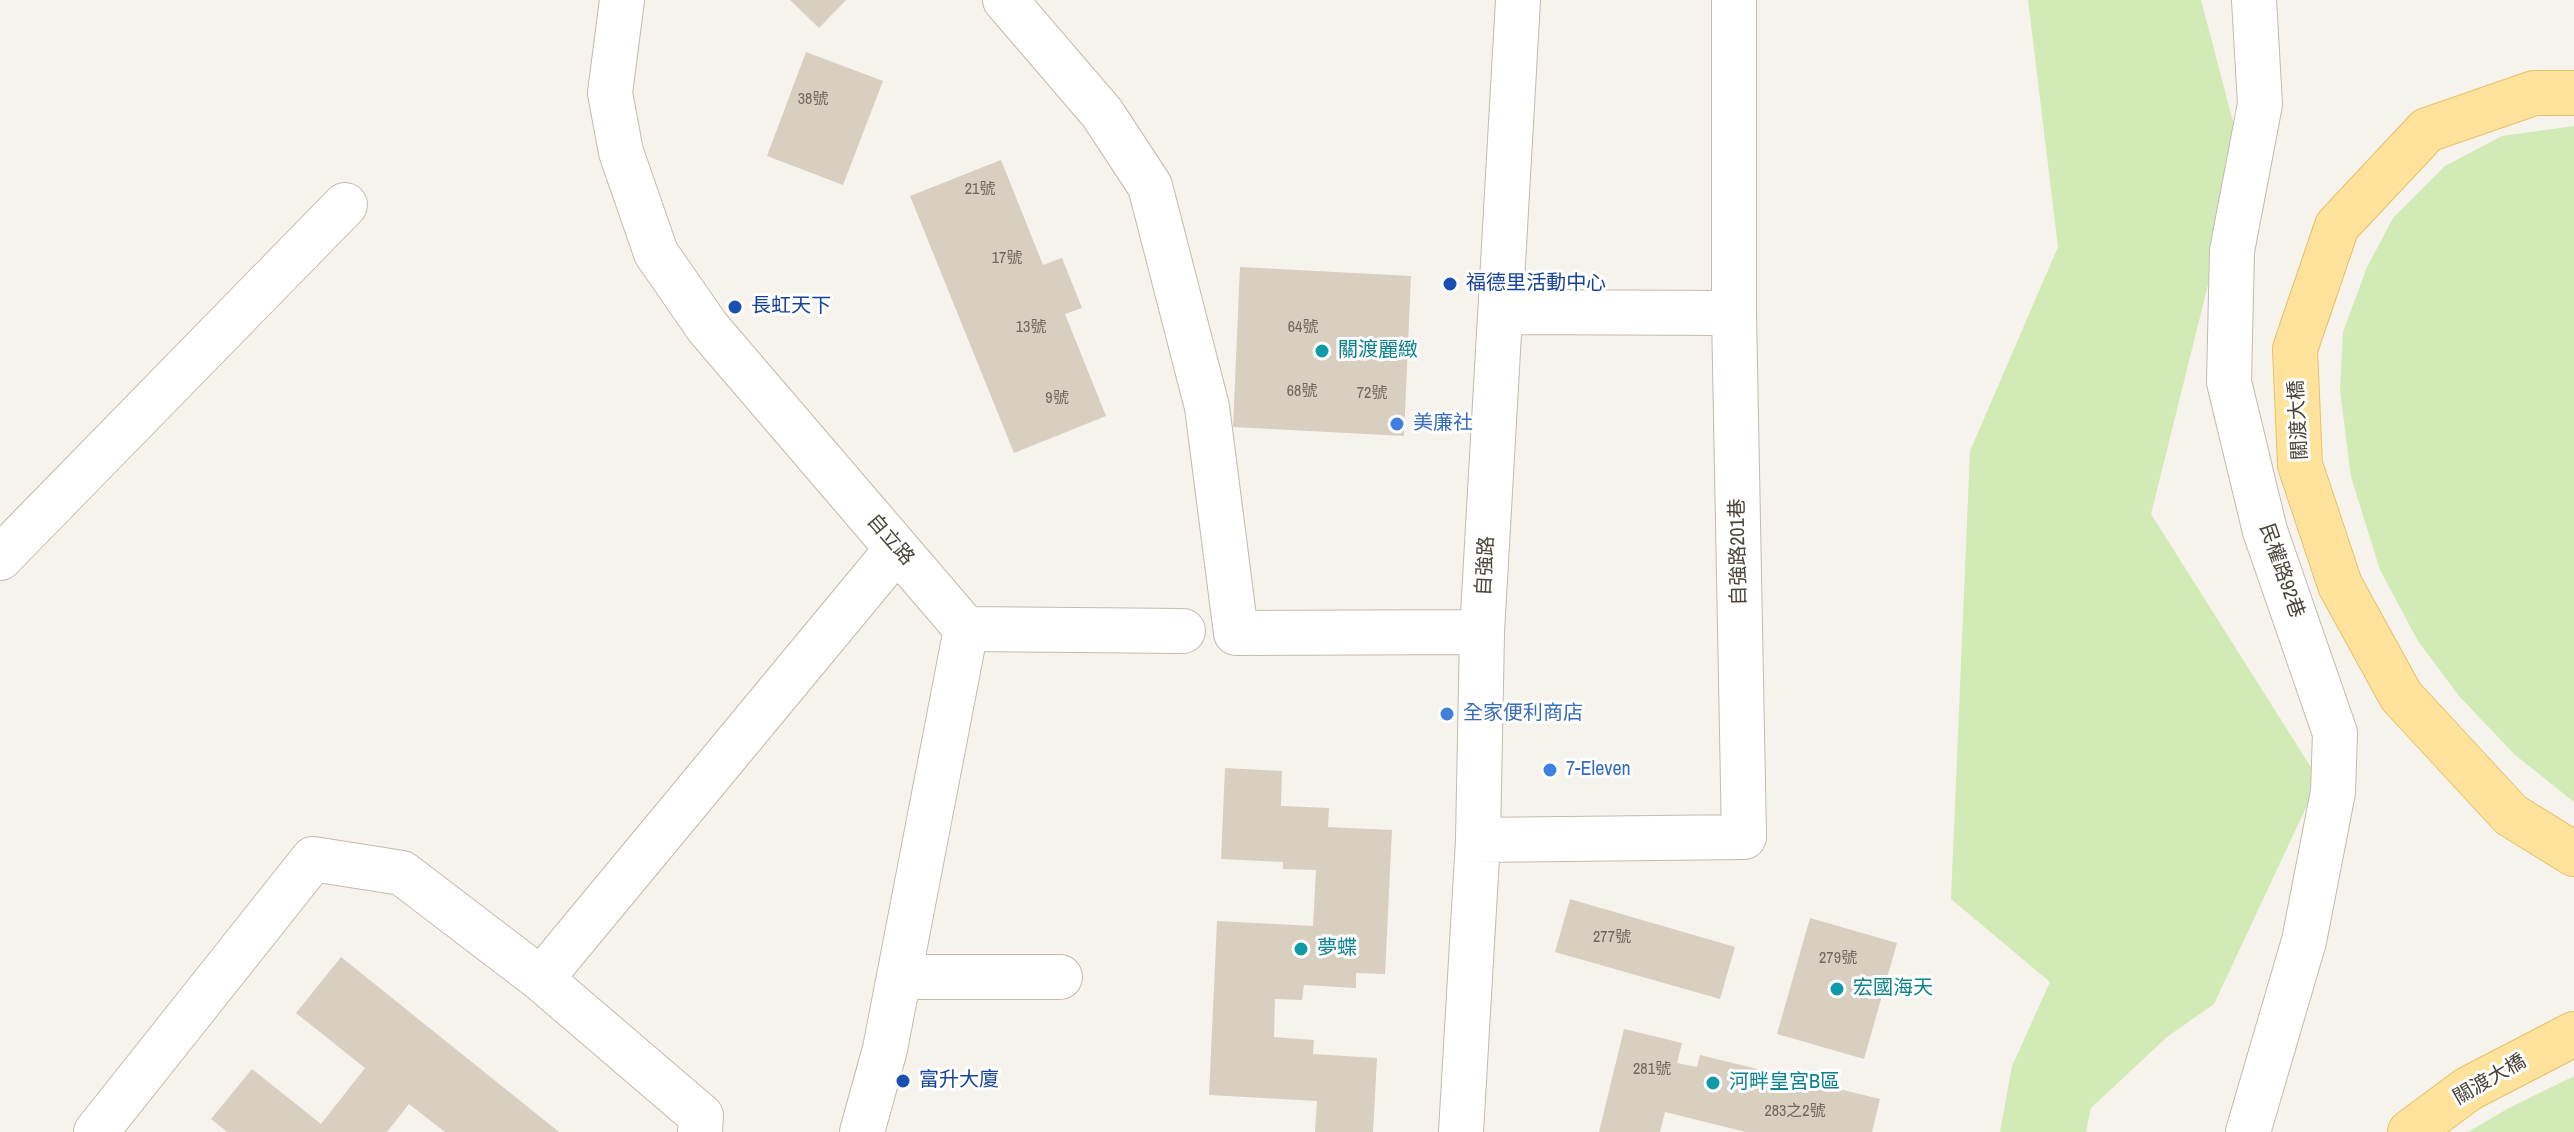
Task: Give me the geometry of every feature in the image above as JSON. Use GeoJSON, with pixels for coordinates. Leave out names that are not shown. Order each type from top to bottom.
{"type":"FeatureCollection","features":[{"type":"Feature","properties":{"kind":"main road","name":"關渡大橋"},"geometry":{"type":"LineString","coordinates":[[2574,93],[2534,93],[2427,130],[2337,226],[2295,349],[2300,465],[2340,585],[2355,613],[2401,696],[2511,815],[2574,854]]}},
{"type":"Feature","properties":{"kind":"main road","name":"關渡大橋"},"geometry":{"type":"LineString","coordinates":[[2410,1132],[2468,1089],[2574,1034]]}},
{"type":"Feature","properties":{"kind":"street","name":"自立路"},"geometry":{"type":"LineString","coordinates":[[622,0],[610,93],[621,152],[656,253],[708,328],[966,629]]}},
{"type":"Feature","properties":{"kind":"street"},"geometry":{"type":"LineString","coordinates":[[1005,0],[1102,113],[1150,186],[1207,407],[1236,633],[1482,632]]}},
{"type":"Feature","properties":{"kind":"street","name":"自強路"},"geometry":{"type":"LineString","coordinates":[[1461,1132],[1478,840],[1482,632],[1518,0]]}},
{"type":"Feature","properties":{"kind":"street","name":"自強路201巷"},"geometry":{"type":"LineString","coordinates":[[1478,840],[1744,837],[1734,313],[1734,0]]}},
{"type":"Feature","properties":{"kind":"street","name":"民權路92巷"},"geometry":{"type":"LineString","coordinates":[[2248,1132],[2304,941],[2333,792],[2335,733],[2265,531],[2229,382],[2232,251],[2260,104],[2254,0]]}},
{"type":"Feature","properties":{"kind":"street"},"geometry":{"type":"LineString","coordinates":[[0,558],[345,205]]}},
{"type":"Feature","properties":{"kind":"street"},"geometry":{"type":"LineString","coordinates":[[1502,312],[1734,313]]}},
{"type":"Feature","properties":{"kind":"street"},"geometry":{"type":"LineString","coordinates":[[541,979],[897,549]]}},
{"type":"Feature","properties":{"kind":"street"},"geometry":{"type":"LineString","coordinates":[[862,1132],[885,1049],[966,629],[1183,631]]}},
{"type":"Feature","properties":{"kind":"street"},"geometry":{"type":"LineString","coordinates":[[111,1127],[313,859],[402,873],[541,979],[701,1116],[700,1132]]}},
{"type":"Feature","properties":{"kind":"street"},"geometry":{"type":"LineString","coordinates":[[899,977],[1060,977]]}},
{"type":"Feature","properties":{"kind":"green space"},"geometry":{"type":"Polygon","coordinates":[[[2028,0],[2201,0],[2241,152],[2151,514],[2319,780],[2214,1004],[2167,1037],[2091,1108],[2086,1132],[2000,1132],[2012,1066],[2050,982],[1951,899],[1970,451],[2058,247],[2028,0]]]}},
{"type":"Feature","properties":{"kind":"green space"},"geometry":{"type":"Polygon","coordinates":[[[2574,126],[2574,802],[2514,754],[2459,696],[2418,641],[2380,570],[2351,477],[2340,390],[2343,332],[2367,267],[2393,218],[2445,166],[2502,136],[2574,126]]]}},
{"type":"Feature","properties":{"kind":"green space"},"geometry":{"type":"Polygon","coordinates":[[[2574,1076],[2574,1132],[2468,1132],[2507,1109],[2574,1076]]]}},
{"type":"Feature","properties":{"kind":"building"},"geometry":{"type":"Polygon","coordinates":[[[790,0],[846,0],[819,28],[790,0]]]}},
{"type":"Feature","properties":{"kind":"building"},"geometry":{"type":"Polygon","coordinates":[[[806,52],[883,81],[843,185],[767,156],[806,52]]]}},
{"type":"Feature","properties":{"kind":"building"},"geometry":{"type":"Polygon","coordinates":[[[1001,160],[1043,265],[1062,258],[1082,308],[1065,314],[1106,416],[1014,453],[910,196],[1001,160]]]}},
{"type":"Feature","properties":{"kind":"building","name":"關渡麗緻"},"geometry":{"type":"Polygon","coordinates":[[[1240,267],[1411,276],[1404,436],[1233,427],[1240,267]]]}},
{"type":"Feature","properties":{"kind":"building","name":"夢蝶"},"geometry":{"type":"Polygon","coordinates":[[[1225,768],[1282,771],[1281,806],[1329,808],[1328,827],[1392,830],[1385,974],[1356,973],[1356,988],[1304,985],[1302,1000],[1275,999],[1274,1037],[1314,1040],[1313,1054],[1377,1058],[1373,1132],[1315,1132],[1317,1101],[1209,1095],[1217,921],[1313,926],[1316,870],[1283,869],[1283,862],[1221,859],[1225,768]]]}},
{"type":"Feature","properties":{"kind":"building"},"geometry":{"type":"Polygon","coordinates":[[[1570,899],[1735,947],[1720,999],[1555,952],[1570,899]]]}},
{"type":"Feature","properties":{"kind":"building","name":"宏國海天"},"geometry":{"type":"Polygon","coordinates":[[[1810,918],[1897,943],[1864,1059],[1777,1034],[1810,918]]]}},
{"type":"Feature","properties":{"kind":"building"},"geometry":{"type":"Polygon","coordinates":[[[341,957],[559,1132],[445,1132],[409,1104],[387,1132],[227,1132],[211,1119],[252,1069],[321,1124],[365,1068],[296,1013],[341,957]]]}},
{"type":"Feature","properties":{"kind":"building","name":"河畔皇宮B區"},"geometry":{"type":"Polygon","coordinates":[[[1624,1029],[1682,1043],[1677,1063],[1697,1067],[1700,1055],[1880,1099],[1872,1132],[1746,1132],[1665,1112],[1660,1132],[1599,1132],[1624,1029]]]}},
{"type":"Feature","properties":{"kind":"place","name":"福德里活動中心"},"geometry":{"type":"Point","coordinates":[1450,284]}},
{"type":"Feature","properties":{"kind":"place","name":"長虹天下"},"geometry":{"type":"Point","coordinates":[735,307]}},
{"type":"Feature","properties":{"kind":"place","name":"關渡麗緻"},"geometry":{"type":"Point","coordinates":[1322,351]}},
{"type":"Feature","properties":{"kind":"place","name":"美廉社"},"geometry":{"type":"Point","coordinates":[1397,424]}},
{"type":"Feature","properties":{"kind":"place","name":"全家便利商店"},"geometry":{"type":"Point","coordinates":[1447,714]}},
{"type":"Feature","properties":{"kind":"place","name":"7-Eleven"},"geometry":{"type":"Point","coordinates":[1550,770]}},
{"type":"Feature","properties":{"kind":"place","name":"夢蝶"},"geometry":{"type":"Point","coordinates":[1301,949]}},
{"type":"Feature","properties":{"kind":"place","name":"宏國海天"},"geometry":{"type":"Point","coordinates":[1837,989]}},
{"type":"Feature","properties":{"kind":"place","name":"富升大廈"},"geometry":{"type":"Point","coordinates":[903,1081]}},
{"type":"Feature","properties":{"kind":"place","name":"河畔皇宮B區"},"geometry":{"type":"Point","coordinates":[1713,1083]}}]}
